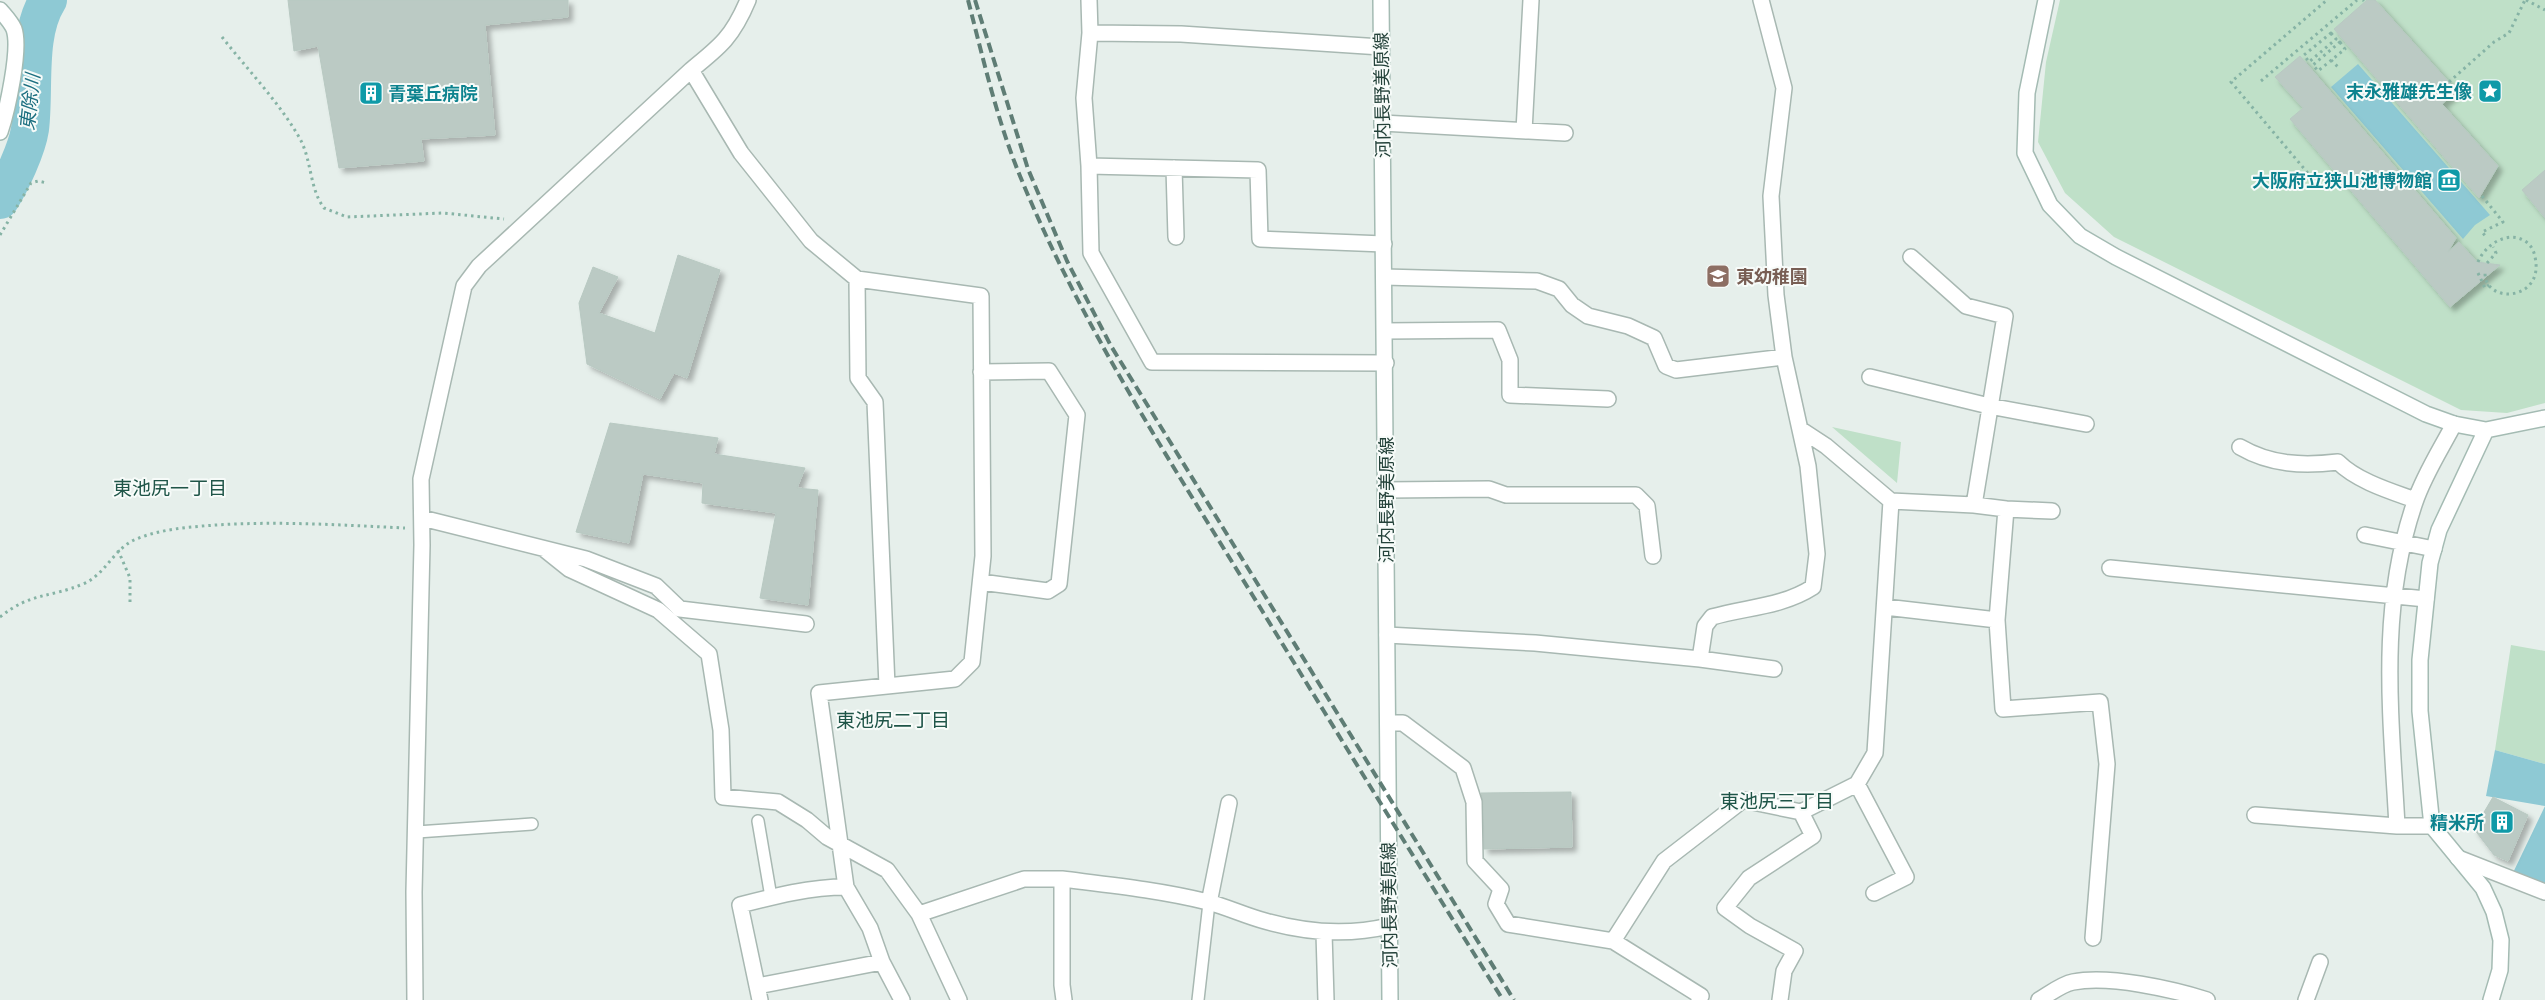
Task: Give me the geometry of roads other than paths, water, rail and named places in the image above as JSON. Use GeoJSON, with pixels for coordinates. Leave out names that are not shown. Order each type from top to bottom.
{"type":"FeatureCollection","features":[{"type":"Feature","properties":{"kind":"street"},"geometry":{"type":"LineString","coordinates":[[415,1000],[422,469],[464,286],[480,266],[691,70],[725,42],[740,18],[748,0]]}},
{"type":"Feature","properties":{"kind":"street"},"geometry":{"type":"LineString","coordinates":[[1089,0],[1090,33],[1084,98],[1089,166],[1091,253],[1152,362],[1386,364]]}},
{"type":"Feature","properties":{"kind":"street","name":"河内長野美原線"},"geometry":{"type":"LineString","coordinates":[[1381,0],[1386,364],[1390,1000]]}},
{"type":"Feature","properties":{"kind":"street"},"geometry":{"type":"LineString","coordinates":[[1524,131],[1531,0]]}},
{"type":"Feature","properties":{"kind":"street"},"geometry":{"type":"LineString","coordinates":[[1700,660],[1705,626],[1712,617],[1768,606],[1800,595],[1813,587],[1817,554],[1808,466],[1784,357],[1776,295],[1771,196],[1784,88],[1761,0]]}},
{"type":"Feature","properties":{"kind":"street"},"geometry":{"type":"LineString","coordinates":[[2046,0],[2027,93],[2025,153],[2050,205],[2080,236],[2125,262],[2417,409],[2454,424],[2486,430],[2545,418]]}},
{"type":"Feature","properties":{"kind":"street"},"geometry":{"type":"LineString","coordinates":[[0,10],[14,28],[16,45],[7,107],[0,132]]}},
{"type":"Feature","properties":{"kind":"street"},"geometry":{"type":"LineString","coordinates":[[1090,33],[1181,34],[1381,47]]}},
{"type":"Feature","properties":{"kind":"street"},"geometry":{"type":"LineString","coordinates":[[691,70],[741,153],[811,241],[857,279],[981,296],[983,556],[972,662],[955,679],[819,693],[846,887],[870,928],[882,962],[902,1000]]}},
{"type":"Feature","properties":{"kind":"street"},"geometry":{"type":"LineString","coordinates":[[1382,123],[1565,133]]}},
{"type":"Feature","properties":{"kind":"street"},"geometry":{"type":"LineString","coordinates":[[1089,166],[1258,170],[1260,239],[1384,244]]}},
{"type":"Feature","properties":{"kind":"street"},"geometry":{"type":"LineString","coordinates":[[1174,168],[1176,236]]}},
{"type":"Feature","properties":{"kind":"street"},"geometry":{"type":"LineString","coordinates":[[1911,257],[1966,306],[2005,316],[1974,505]]}},
{"type":"Feature","properties":{"kind":"street"},"geometry":{"type":"LineString","coordinates":[[1384,276],[1537,281],[1560,289],[1572,305],[1588,316],[1628,326],[1654,338],[1666,366],[1676,370],[1784,357]]}},
{"type":"Feature","properties":{"kind":"street"},"geometry":{"type":"LineString","coordinates":[[857,279],[858,378],[875,402],[887,686]]}},
{"type":"Feature","properties":{"kind":"street"},"geometry":{"type":"LineString","coordinates":[[1385,331],[1498,330],[1510,360],[1510,395],[1608,399]]}},
{"type":"Feature","properties":{"kind":"street"},"geometry":{"type":"LineString","coordinates":[[980,582],[1048,591],[1059,584],[1076,414],[1049,371],[981,372]]}},
{"type":"Feature","properties":{"kind":"street"},"geometry":{"type":"LineString","coordinates":[[1870,377],[1989,406],[2086,424]]}},
{"type":"Feature","properties":{"kind":"street"},"geometry":{"type":"LineString","coordinates":[[2397,826],[2388,653],[2392,597],[2402,543],[2415,500],[2454,424]]}},
{"type":"Feature","properties":{"kind":"street"},"geometry":{"type":"LineString","coordinates":[[1800,429],[1826,446],[1891,502],[1974,505],[2052,512]]}},
{"type":"Feature","properties":{"kind":"street"},"geometry":{"type":"LineString","coordinates":[[2486,430],[2439,530],[2434,548],[2426,599],[2420,660],[2420,711],[2432,826],[2483,888],[2494,912],[2501,940],[2500,970],[2491,1000]]}},
{"type":"Feature","properties":{"kind":"street"},"geometry":{"type":"LineString","coordinates":[[2240,447],[2253,455],[2284,463],[2310,465],[2338,462],[2345,469],[2390,491],[2415,500]]}},
{"type":"Feature","properties":{"kind":"street"},"geometry":{"type":"LineString","coordinates":[[1386,490],[1489,489],[1506,495],[1636,495],[1647,506],[1653,556]]}},
{"type":"Feature","properties":{"kind":"street"},"geometry":{"type":"LineString","coordinates":[[1613,941],[1664,861],[1743,800],[1800,812],[1857,784],[1874,753],[1891,502]]}},
{"type":"Feature","properties":{"kind":"street"},"geometry":{"type":"LineString","coordinates":[[2006,509],[1997,620],[2003,709],[2100,702],[2107,764],[2093,938]]}},
{"type":"Feature","properties":{"kind":"street"},"geometry":{"type":"LineString","coordinates":[[422,524],[586,559],[656,586],[680,609],[806,624]]}},
{"type":"Feature","properties":{"kind":"street"},"geometry":{"type":"LineString","coordinates":[[2365,535],[2434,548]]}},
{"type":"Feature","properties":{"kind":"street"},"geometry":{"type":"LineString","coordinates":[[544,549],[569,569],[658,610],[709,654],[721,730],[723,797],[778,802],[807,820],[827,837],[887,870],[919,914],[959,1000]]}},
{"type":"Feature","properties":{"kind":"street"},"geometry":{"type":"LineString","coordinates":[[2110,568],[2426,599]]}},
{"type":"Feature","properties":{"kind":"street"},"geometry":{"type":"LineString","coordinates":[[1885,607],[1997,620]]}},
{"type":"Feature","properties":{"kind":"street"},"geometry":{"type":"LineString","coordinates":[[1387,635],[1535,643],[1774,669]]}},
{"type":"Feature","properties":{"kind":"street"},"geometry":{"type":"LineString","coordinates":[[1388,723],[1403,723],[1463,768],[1474,802],[1475,861],[1501,889],[1496,904],[1508,924],[1613,941],[1701,996],[1699,1000]]}},
{"type":"Feature","properties":{"kind":"street"},"geometry":{"type":"LineString","coordinates":[[1857,784],[1906,877],[1874,893]]}},
{"type":"Feature","properties":{"kind":"street"},"geometry":{"type":"LineString","coordinates":[[1210,903],[1229,803]]}},
{"type":"Feature","properties":{"kind":"street"},"geometry":{"type":"LineString","coordinates":[[1780,1000],[1784,971],[1795,951],[1750,926],[1725,908],[1749,878],[1813,836],[1800,812]]}},
{"type":"Feature","properties":{"kind":"street"},"geometry":{"type":"LineString","coordinates":[[2255,815],[2397,826],[2432,826]]}},
{"type":"Feature","properties":{"kind":"street"},"geometry":{"type":"LineString","coordinates":[[2458,858],[2545,892]]}},
{"type":"Feature","properties":{"kind":"street"},"geometry":{"type":"LineString","coordinates":[[919,914],[1024,879],[1062,879],[1163,892],[1210,903],[1266,922],[1324,933],[1364,932],[1389,926]]}},
{"type":"Feature","properties":{"kind":"street"},"geometry":{"type":"LineString","coordinates":[[1062,879],[1062,985],[1064,1000]]}},
{"type":"Feature","properties":{"kind":"street"},"geometry":{"type":"LineString","coordinates":[[846,887],[825,887],[771,896],[740,905],[759,993],[882,962]]}},
{"type":"Feature","properties":{"kind":"street"},"geometry":{"type":"LineString","coordinates":[[1324,933],[1326,1000]]}},
{"type":"Feature","properties":{"kind":"street"},"geometry":{"type":"LineString","coordinates":[[2306,1000],[2320,962]]}},
{"type":"Feature","properties":{"kind":"street"},"geometry":{"type":"LineString","coordinates":[[2039,1000],[2072,982],[2100,980],[2178,991],[2207,1000]]}},
{"type":"Feature","properties":{"kind":"lane"},"geometry":{"type":"LineString","coordinates":[[758,821],[771,896]]}},
{"type":"Feature","properties":{"kind":"lane"},"geometry":{"type":"LineString","coordinates":[[416,832],[532,824]]}},
{"type":"Feature","properties":{"kind":"lane"},"geometry":{"type":"LineString","coordinates":[[1198,1000],[1210,903]]}},
{"type":"Feature","properties":{"kind":"water"},"geometry":{"type":"Polygon","coordinates":[[[2358,64],[2490,215],[2475,225],[2463,239],[2331,87],[2358,64]]]}},
{"type":"Feature","properties":{"kind":"water"},"geometry":{"type":"Polygon","coordinates":[[[2495,750],[2545,764],[2545,806],[2486,796],[2495,750]]]}},
{"type":"Feature","properties":{"kind":"water"},"geometry":{"type":"Polygon","coordinates":[[[2545,806],[2545,891],[2510,879],[2545,806]]]}},
{"type":"Feature","properties":{"kind":"waterway","name":"東除川"},"geometry":{"type":"LineString","coordinates":[[0,200],[9,185],[26,146],[30,129],[34,46],[41,14],[48,0]]}},
{"type":"Feature","properties":{"kind":"railway"},"geometry":{"type":"LineString","coordinates":[[968,0],[991,89],[1004,133],[1020,176],[1044,231],[1098,338],[1158,442],[1503,1000]]}},
{"type":"Feature","properties":{"kind":"railway"},"geometry":{"type":"LineString","coordinates":[[975,0],[1028,169],[1067,261],[1111,346],[1514,1000]]}},
{"type":"Feature","properties":{"kind":"place","name":"末永雅雄先生像"},"geometry":{"type":"Point","coordinates":[2490,91]}},
{"type":"Feature","properties":{"kind":"place","name":"青葉丘病院"},"geometry":{"type":"Point","coordinates":[371,93]}},
{"type":"Feature","properties":{"kind":"place","name":"大阪府立狭山池博物館"},"geometry":{"type":"Point","coordinates":[2449,180]}},
{"type":"Feature","properties":{"kind":"place","name":"東幼稚園"},"geometry":{"type":"Point","coordinates":[1718,276]}},
{"type":"Feature","properties":{"kind":"place","name":"精米所"},"geometry":{"type":"Point","coordinates":[2502,822]}},
{"type":"Feature","properties":{"kind":"district","name":"東池尻一丁目"},"geometry":{"type":"Point","coordinates":[170,488]}},
{"type":"Feature","properties":{"kind":"district","name":"東池尻二丁目"},"geometry":{"type":"Point","coordinates":[893,720]}},
{"type":"Feature","properties":{"kind":"district","name":"東池尻三丁目"},"geometry":{"type":"Point","coordinates":[1777,801]}}]}
